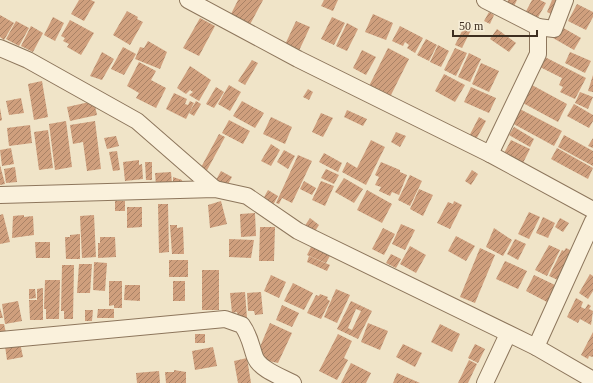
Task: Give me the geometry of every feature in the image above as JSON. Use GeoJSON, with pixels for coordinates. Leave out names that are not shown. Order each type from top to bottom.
{"type":"FeatureCollection","features":[{"type":"Feature","properties":{"kind":"street"},"geometry":{"type":"LineString","coordinates":[[188,0],[298,59],[490,154],[593,210]]}},
{"type":"Feature","properties":{"kind":"street"},"geometry":{"type":"LineString","coordinates":[[485,0],[538,27],[554,29],[565,0]]}},
{"type":"Feature","properties":{"kind":"street"},"geometry":{"type":"LineString","coordinates":[[490,154],[538,54],[538,27]]}},
{"type":"Feature","properties":{"kind":"street"},"geometry":{"type":"LineString","coordinates":[[0,48],[28,60],[137,121],[215,189]]}},
{"type":"Feature","properties":{"kind":"street"},"geometry":{"type":"LineString","coordinates":[[0,195],[215,189],[247,196],[298,231],[536,347],[593,380]]}},
{"type":"Feature","properties":{"kind":"street"},"geometry":{"type":"LineString","coordinates":[[536,347],[593,222]]}},
{"type":"Feature","properties":{"kind":"street"},"geometry":{"type":"LineString","coordinates":[[0,340],[225,319],[242,325],[252,344],[256,358],[262,366],[294,383]]}},
{"type":"Feature","properties":{"kind":"street"},"geometry":{"type":"LineString","coordinates":[[485,383],[508,334]]}},
{"type":"Feature","properties":{"kind":"building"},"geometry":{"type":"Polygon","coordinates":[[[79,0],[91,0],[95,2],[84,21],[71,14],[79,0]]]}},
{"type":"Feature","properties":{"kind":"building"},"geometry":{"type":"Polygon","coordinates":[[[238,0],[263,0],[247,30],[228,20],[238,0]]]}},
{"type":"Feature","properties":{"kind":"building"},"geometry":{"type":"Polygon","coordinates":[[[324,0],[338,0],[333,11],[321,6],[324,0]]]}},
{"type":"Feature","properties":{"kind":"building"},"geometry":{"type":"Polygon","coordinates":[[[508,0],[517,0],[514,6],[507,3],[508,0]]]}},
{"type":"Feature","properties":{"kind":"building"},"geometry":{"type":"Polygon","coordinates":[[[532,0],[540,0],[546,3],[536,21],[524,15],[532,0]]]}},
{"type":"Feature","properties":{"kind":"building"},"geometry":{"type":"Polygon","coordinates":[[[552,0],[563,0],[555,16],[547,12],[552,0]]]}},
{"type":"Feature","properties":{"kind":"building"},"geometry":{"type":"Polygon","coordinates":[[[577,4],[593,12],[593,17],[586,30],[568,21],[577,4]]]}},
{"type":"Feature","properties":{"kind":"building"},"geometry":{"type":"Polygon","coordinates":[[[127,11],[138,17],[137,19],[143,22],[130,45],[113,35],[127,11]]]}},
{"type":"Feature","properties":{"kind":"building"},"geometry":{"type":"Polygon","coordinates":[[[489,12],[494,15],[490,24],[484,21],[489,12]]]}},
{"type":"Feature","properties":{"kind":"building"},"geometry":{"type":"Polygon","coordinates":[[[373,14],[393,23],[386,40],[365,32],[373,14]]]}},
{"type":"Feature","properties":{"kind":"building"},"geometry":{"type":"Polygon","coordinates":[[[0,15],[14,23],[4,40],[0,37],[0,15]]]}},
{"type":"Feature","properties":{"kind":"building"},"geometry":{"type":"Polygon","coordinates":[[[53,17],[64,23],[55,41],[44,35],[53,17]]]}},
{"type":"Feature","properties":{"kind":"building"},"geometry":{"type":"Polygon","coordinates":[[[332,17],[345,23],[334,45],[321,39],[332,17]]]}},
{"type":"Feature","properties":{"kind":"building"},"geometry":{"type":"Polygon","coordinates":[[[200,18],[215,26],[199,56],[183,48],[200,18]]]}},
{"type":"Feature","properties":{"kind":"building"},"geometry":{"type":"Polygon","coordinates":[[[70,20],[94,33],[81,55],[67,47],[69,44],[63,41],[65,38],[61,36],[70,20]]]}},
{"type":"Feature","properties":{"kind":"building"},"geometry":{"type":"Polygon","coordinates":[[[16,21],[29,28],[19,46],[6,39],[16,21]]]}},
{"type":"Feature","properties":{"kind":"building"},"geometry":{"type":"Polygon","coordinates":[[[296,21],[310,27],[297,55],[283,49],[296,21]]]}},
{"type":"Feature","properties":{"kind":"building"},"geometry":{"type":"Polygon","coordinates":[[[347,23],[358,29],[347,51],[336,46],[347,23]]]}},
{"type":"Feature","properties":{"kind":"building"},"geometry":{"type":"Polygon","coordinates":[[[465,25],[472,28],[462,48],[455,45],[465,25]]]}},
{"type":"Feature","properties":{"kind":"building"},"geometry":{"type":"Polygon","coordinates":[[[31,26],[43,33],[33,52],[21,46],[31,26]]]}},
{"type":"Feature","properties":{"kind":"building"},"geometry":{"type":"Polygon","coordinates":[[[400,26],[423,38],[415,53],[407,48],[409,45],[405,42],[403,46],[392,41],[400,26]]]}},
{"type":"Feature","properties":{"kind":"building"},"geometry":{"type":"Polygon","coordinates":[[[560,26],[581,38],[574,50],[553,38],[560,26]]]}},
{"type":"Feature","properties":{"kind":"building"},"geometry":{"type":"Polygon","coordinates":[[[497,29],[516,43],[509,52],[490,39],[497,29]]]}},
{"type":"Feature","properties":{"kind":"building"},"geometry":{"type":"Polygon","coordinates":[[[426,39],[437,45],[429,61],[417,55],[426,39]]]}},
{"type":"Feature","properties":{"kind":"building"},"geometry":{"type":"Polygon","coordinates":[[[148,41],[167,52],[160,69],[135,59],[140,47],[144,48],[148,41]]]}},
{"type":"Feature","properties":{"kind":"building"},"geometry":{"type":"Polygon","coordinates":[[[438,45],[449,51],[441,67],[430,62],[438,45]]]}},
{"type":"Feature","properties":{"kind":"building"},"geometry":{"type":"Polygon","coordinates":[[[123,47],[136,54],[124,75],[111,69],[123,47]]]}},
{"type":"Feature","properties":{"kind":"building"},"geometry":{"type":"Polygon","coordinates":[[[388,48],[409,59],[389,99],[368,88],[388,48]]]}},
{"type":"Feature","properties":{"kind":"building"},"geometry":{"type":"Polygon","coordinates":[[[455,48],[467,53],[456,76],[444,70],[455,48]]]}},
{"type":"Feature","properties":{"kind":"building"},"geometry":{"type":"Polygon","coordinates":[[[362,50],[376,57],[366,75],[353,68],[362,50]]]}},
{"type":"Feature","properties":{"kind":"building"},"geometry":{"type":"Polygon","coordinates":[[[102,52],[114,59],[102,80],[90,76],[102,52]]]}},
{"type":"Feature","properties":{"kind":"building"},"geometry":{"type":"Polygon","coordinates":[[[570,52],[591,61],[585,73],[565,63],[570,52]]]}},
{"type":"Feature","properties":{"kind":"building"},"geometry":{"type":"Polygon","coordinates":[[[469,53],[481,59],[470,82],[458,77],[469,53]]]}},
{"type":"Feature","properties":{"kind":"building"},"geometry":{"type":"Polygon","coordinates":[[[541,55],[586,78],[575,99],[560,92],[563,87],[559,85],[562,78],[536,65],[541,55]]]}},
{"type":"Feature","properties":{"kind":"building"},"geometry":{"type":"Polygon","coordinates":[[[252,60],[258,63],[245,85],[238,81],[252,60]]]}},
{"type":"Feature","properties":{"kind":"building"},"geometry":{"type":"Polygon","coordinates":[[[139,62],[156,71],[151,80],[166,88],[156,108],[136,98],[139,93],[127,86],[139,62]]]}},
{"type":"Feature","properties":{"kind":"building"},"geometry":{"type":"Polygon","coordinates":[[[481,63],[499,71],[489,92],[472,84],[481,63]]]}},
{"type":"Feature","properties":{"kind":"building"},"geometry":{"type":"Polygon","coordinates":[[[190,66],[211,80],[199,101],[189,95],[193,92],[190,90],[186,94],[177,88],[190,66]]]}},
{"type":"Feature","properties":{"kind":"building"},"geometry":{"type":"Polygon","coordinates":[[[444,74],[465,85],[455,102],[435,91],[444,74]]]}},
{"type":"Feature","properties":{"kind":"building"},"geometry":{"type":"Polygon","coordinates":[[[593,75],[593,92],[588,91],[593,75]]]}},
{"type":"Feature","properties":{"kind":"building"},"geometry":{"type":"Polygon","coordinates":[[[42,81],[48,117],[34,120],[28,84],[42,81]]]}},
{"type":"Feature","properties":{"kind":"building"},"geometry":{"type":"Polygon","coordinates":[[[229,85],[241,92],[230,111],[218,104],[229,85]]]}},
{"type":"Feature","properties":{"kind":"building"},"geometry":{"type":"Polygon","coordinates":[[[532,85],[567,104],[558,122],[523,103],[532,85]]]}},
{"type":"Feature","properties":{"kind":"building"},"geometry":{"type":"Polygon","coordinates":[[[216,87],[224,92],[214,108],[206,104],[216,87]]]}},
{"type":"Feature","properties":{"kind":"building"},"geometry":{"type":"Polygon","coordinates":[[[471,87],[496,98],[489,113],[464,102],[471,87]]]}},
{"type":"Feature","properties":{"kind":"building"},"geometry":{"type":"Polygon","coordinates":[[[308,89],[313,92],[309,100],[303,97],[308,89]]]}},
{"type":"Feature","properties":{"kind":"building"},"geometry":{"type":"Polygon","coordinates":[[[580,92],[593,97],[588,109],[575,103],[580,92]]]}},
{"type":"Feature","properties":{"kind":"building"},"geometry":{"type":"Polygon","coordinates":[[[174,93],[187,99],[185,104],[188,105],[190,101],[194,103],[186,119],[166,109],[174,93]]]}},
{"type":"Feature","properties":{"kind":"building"},"geometry":{"type":"Polygon","coordinates":[[[21,98],[24,113],[9,115],[6,101],[21,98]]]}},
{"type":"Feature","properties":{"kind":"building"},"geometry":{"type":"Polygon","coordinates":[[[94,101],[97,115],[70,121],[67,107],[94,101]]]}},
{"type":"Feature","properties":{"kind":"building"},"geometry":{"type":"Polygon","coordinates":[[[196,101],[201,104],[194,116],[189,113],[196,101]]]}},
{"type":"Feature","properties":{"kind":"building"},"geometry":{"type":"Polygon","coordinates":[[[242,101],[264,113],[255,128],[233,116],[242,101]]]}},
{"type":"Feature","properties":{"kind":"building"},"geometry":{"type":"Polygon","coordinates":[[[574,104],[593,115],[593,121],[589,128],[567,116],[574,104]]]}},
{"type":"Feature","properties":{"kind":"building"},"geometry":{"type":"Polygon","coordinates":[[[0,108],[2,120],[0,121],[0,108]]]}},
{"type":"Feature","properties":{"kind":"building"},"geometry":{"type":"Polygon","coordinates":[[[518,108],[562,131],[554,146],[510,122],[518,108]]]}},
{"type":"Feature","properties":{"kind":"building"},"geometry":{"type":"Polygon","coordinates":[[[347,110],[367,119],[363,126],[344,117],[347,110]]]}},
{"type":"Feature","properties":{"kind":"building"},"geometry":{"type":"Polygon","coordinates":[[[321,113],[333,118],[323,137],[312,132],[321,113]]]}},
{"type":"Feature","properties":{"kind":"building"},"geometry":{"type":"Polygon","coordinates":[[[271,117],[292,127],[285,144],[263,134],[271,117]]]}},
{"type":"Feature","properties":{"kind":"building"},"geometry":{"type":"Polygon","coordinates":[[[479,117],[486,121],[473,145],[466,142],[479,117]]]}},
{"type":"Feature","properties":{"kind":"building"},"geometry":{"type":"Polygon","coordinates":[[[229,120],[250,131],[243,144],[222,133],[229,120]]]}},
{"type":"Feature","properties":{"kind":"building"},"geometry":{"type":"Polygon","coordinates":[[[66,121],[72,167],[55,170],[49,124],[66,121]]]}},
{"type":"Feature","properties":{"kind":"building"},"geometry":{"type":"Polygon","coordinates":[[[95,121],[101,169],[87,171],[83,142],[73,144],[70,125],[95,121]]]}},
{"type":"Feature","properties":{"kind":"building"},"geometry":{"type":"Polygon","coordinates":[[[30,125],[32,143],[9,146],[7,128],[30,125]]]}},
{"type":"Feature","properties":{"kind":"building"},"geometry":{"type":"Polygon","coordinates":[[[514,127],[534,139],[530,147],[509,135],[514,127]]]}},
{"type":"Feature","properties":{"kind":"building"},"geometry":{"type":"Polygon","coordinates":[[[48,130],[53,168],[39,170],[34,132],[48,130]]]}},
{"type":"Feature","properties":{"kind":"building"},"geometry":{"type":"Polygon","coordinates":[[[396,132],[406,136],[400,147],[391,142],[396,132]]]}},
{"type":"Feature","properties":{"kind":"building"},"geometry":{"type":"Polygon","coordinates":[[[219,134],[225,137],[205,174],[199,171],[219,134]]]}},
{"type":"Feature","properties":{"kind":"building"},"geometry":{"type":"Polygon","coordinates":[[[564,135],[593,151],[593,166],[558,147],[564,135]]]}},
{"type":"Feature","properties":{"kind":"building"},"geometry":{"type":"Polygon","coordinates":[[[116,136],[119,146],[107,149],[104,138],[116,136]]]}},
{"type":"Feature","properties":{"kind":"building"},"geometry":{"type":"Polygon","coordinates":[[[593,138],[593,148],[588,146],[593,138]]]}},
{"type":"Feature","properties":{"kind":"building"},"geometry":{"type":"Polygon","coordinates":[[[371,140],[385,147],[366,185],[342,172],[347,162],[357,168],[371,140]]]}},
{"type":"Feature","properties":{"kind":"building"},"geometry":{"type":"Polygon","coordinates":[[[511,140],[530,149],[521,167],[502,157],[511,140]]]}},
{"type":"Feature","properties":{"kind":"building"},"geometry":{"type":"Polygon","coordinates":[[[271,144],[280,150],[271,166],[261,161],[271,144]]]}},
{"type":"Feature","properties":{"kind":"building"},"geometry":{"type":"Polygon","coordinates":[[[11,148],[14,164],[2,166],[0,150],[11,148]]]}},
{"type":"Feature","properties":{"kind":"building"},"geometry":{"type":"Polygon","coordinates":[[[557,148],[593,168],[588,179],[551,159],[557,148]]]}},
{"type":"Feature","properties":{"kind":"building"},"geometry":{"type":"Polygon","coordinates":[[[284,150],[295,156],[288,169],[277,162],[284,150]]]}},
{"type":"Feature","properties":{"kind":"building"},"geometry":{"type":"Polygon","coordinates":[[[117,151],[120,170],[113,171],[109,152],[117,151]]]}},
{"type":"Feature","properties":{"kind":"building"},"geometry":{"type":"Polygon","coordinates":[[[324,153],[342,163],[338,172],[319,162],[324,153]]]}},
{"type":"Feature","properties":{"kind":"building"},"geometry":{"type":"Polygon","coordinates":[[[298,155],[312,161],[292,203],[282,198],[279,204],[276,203],[298,155]]]}},
{"type":"Feature","properties":{"kind":"building"},"geometry":{"type":"Polygon","coordinates":[[[139,160],[139,165],[142,164],[143,179],[125,181],[123,162],[139,160]]]}},
{"type":"Feature","properties":{"kind":"building"},"geometry":{"type":"Polygon","coordinates":[[[145,162],[152,162],[152,180],[146,180],[145,162]]]}},
{"type":"Feature","properties":{"kind":"building"},"geometry":{"type":"Polygon","coordinates":[[[381,162],[400,170],[400,172],[407,175],[399,195],[392,192],[390,196],[379,191],[381,187],[375,185],[379,177],[375,175],[381,162]]]}},
{"type":"Feature","properties":{"kind":"building"},"geometry":{"type":"Polygon","coordinates":[[[0,165],[5,184],[0,185],[0,165]]]}},
{"type":"Feature","properties":{"kind":"building"},"geometry":{"type":"Polygon","coordinates":[[[15,167],[17,182],[6,183],[4,169],[15,167]]]}},
{"type":"Feature","properties":{"kind":"building"},"geometry":{"type":"Polygon","coordinates":[[[326,169],[339,175],[334,184],[321,178],[326,169]]]}},
{"type":"Feature","properties":{"kind":"building"},"geometry":{"type":"Polygon","coordinates":[[[472,170],[478,174],[471,185],[465,181],[472,170]]]}},
{"type":"Feature","properties":{"kind":"building"},"geometry":{"type":"Polygon","coordinates":[[[221,171],[232,177],[227,186],[216,180],[221,171]]]}},
{"type":"Feature","properties":{"kind":"building"},"geometry":{"type":"Polygon","coordinates":[[[171,172],[172,184],[156,185],[155,173],[171,172]]]}},
{"type":"Feature","properties":{"kind":"building"},"geometry":{"type":"Polygon","coordinates":[[[410,175],[422,181],[410,206],[398,200],[410,175]]]}},
{"type":"Feature","properties":{"kind":"building"},"geometry":{"type":"Polygon","coordinates":[[[173,177],[182,180],[183,185],[173,184],[173,177]]]}},
{"type":"Feature","properties":{"kind":"building"},"geometry":{"type":"Polygon","coordinates":[[[344,178],[363,189],[354,203],[335,192],[344,178]]]}},
{"type":"Feature","properties":{"kind":"building"},"geometry":{"type":"Polygon","coordinates":[[[304,181],[316,188],[312,195],[300,189],[304,181]]]}},
{"type":"Feature","properties":{"kind":"building"},"geometry":{"type":"Polygon","coordinates":[[[321,181],[334,186],[325,206],[312,200],[321,181]]]}},
{"type":"Feature","properties":{"kind":"building"},"geometry":{"type":"Polygon","coordinates":[[[419,189],[433,195],[423,216],[410,209],[419,189]]]}},
{"type":"Feature","properties":{"kind":"building"},"geometry":{"type":"Polygon","coordinates":[[[268,190],[278,196],[273,205],[263,199],[268,190]]]}},
{"type":"Feature","properties":{"kind":"building"},"geometry":{"type":"Polygon","coordinates":[[[367,190],[392,204],[382,223],[357,210],[367,190]]]}},
{"type":"Feature","properties":{"kind":"building"},"geometry":{"type":"Polygon","coordinates":[[[115,201],[125,201],[125,211],[115,211],[115,201]]]}},
{"type":"Feature","properties":{"kind":"building"},"geometry":{"type":"Polygon","coordinates":[[[221,201],[227,224],[210,228],[208,205],[221,201]]]}},
{"type":"Feature","properties":{"kind":"building"},"geometry":{"type":"Polygon","coordinates":[[[454,201],[462,205],[450,229],[437,223],[448,202],[453,204],[454,201]]]}},
{"type":"Feature","properties":{"kind":"building"},"geometry":{"type":"Polygon","coordinates":[[[158,204],[168,204],[169,252],[159,253],[158,204]]]}},
{"type":"Feature","properties":{"kind":"building"},"geometry":{"type":"Polygon","coordinates":[[[127,207],[142,207],[142,227],[127,228],[127,207]]]}},
{"type":"Feature","properties":{"kind":"building"},"geometry":{"type":"Polygon","coordinates":[[[529,212],[540,217],[529,239],[518,234],[529,212]]]}},
{"type":"Feature","properties":{"kind":"building"},"geometry":{"type":"Polygon","coordinates":[[[255,213],[256,236],[241,237],[240,214],[255,213]]]}},
{"type":"Feature","properties":{"kind":"building"},"geometry":{"type":"Polygon","coordinates":[[[3,214],[10,242],[0,244],[0,215],[3,214]]]}},
{"type":"Feature","properties":{"kind":"building"},"geometry":{"type":"Polygon","coordinates":[[[24,215],[24,217],[33,216],[34,235],[12,238],[13,216],[24,215]]]}},
{"type":"Feature","properties":{"kind":"building"},"geometry":{"type":"Polygon","coordinates":[[[94,215],[96,257],[82,258],[80,216],[94,215]]]}},
{"type":"Feature","properties":{"kind":"building"},"geometry":{"type":"Polygon","coordinates":[[[543,217],[555,223],[548,238],[536,233],[543,217]]]}},
{"type":"Feature","properties":{"kind":"building"},"geometry":{"type":"Polygon","coordinates":[[[310,218],[319,225],[312,236],[302,230],[310,218]]]}},
{"type":"Feature","properties":{"kind":"building"},"geometry":{"type":"Polygon","coordinates":[[[560,218],[569,223],[563,232],[555,227],[560,218]]]}},
{"type":"Feature","properties":{"kind":"building"},"geometry":{"type":"Polygon","coordinates":[[[401,224],[415,230],[405,250],[392,244],[401,224]]]}},
{"type":"Feature","properties":{"kind":"building"},"geometry":{"type":"Polygon","coordinates":[[[170,225],[177,225],[177,228],[183,227],[184,254],[172,254],[170,225]]]}},
{"type":"Feature","properties":{"kind":"building"},"geometry":{"type":"Polygon","coordinates":[[[260,227],[275,227],[274,261],[259,261],[260,227]]]}},
{"type":"Feature","properties":{"kind":"building"},"geometry":{"type":"Polygon","coordinates":[[[383,228],[395,234],[384,255],[372,249],[383,228]]]}},
{"type":"Feature","properties":{"kind":"building"},"geometry":{"type":"Polygon","coordinates":[[[494,228],[512,240],[503,256],[486,247],[494,228]]]}},
{"type":"Feature","properties":{"kind":"building"},"geometry":{"type":"Polygon","coordinates":[[[80,234],[80,259],[66,259],[65,237],[80,234]]]}},
{"type":"Feature","properties":{"kind":"building"},"geometry":{"type":"Polygon","coordinates":[[[456,236],[475,246],[466,261],[448,251],[456,236]]]}},
{"type":"Feature","properties":{"kind":"building"},"geometry":{"type":"Polygon","coordinates":[[[100,237],[115,237],[116,257],[98,258],[98,243],[100,243],[100,237]]]}},
{"type":"Feature","properties":{"kind":"building"},"geometry":{"type":"Polygon","coordinates":[[[229,239],[254,240],[251,258],[229,257],[229,239]]]}},
{"type":"Feature","properties":{"kind":"building"},"geometry":{"type":"Polygon","coordinates":[[[515,239],[526,244],[518,260],[507,254],[515,239]]]}},
{"type":"Feature","properties":{"kind":"building"},"geometry":{"type":"Polygon","coordinates":[[[35,242],[50,242],[50,258],[36,258],[35,242]]]}},
{"type":"Feature","properties":{"kind":"building"},"geometry":{"type":"Polygon","coordinates":[[[312,245],[331,254],[326,263],[307,255],[312,245]]]}},
{"type":"Feature","properties":{"kind":"building"},"geometry":{"type":"Polygon","coordinates":[[[549,245],[560,250],[547,276],[535,270],[549,245]]]}},
{"type":"Feature","properties":{"kind":"building"},"geometry":{"type":"Polygon","coordinates":[[[410,246],[426,255],[416,273],[400,264],[410,246]]]}},
{"type":"Feature","properties":{"kind":"building"},"geometry":{"type":"Polygon","coordinates":[[[480,248],[495,255],[475,303],[460,297],[480,248]]]}},
{"type":"Feature","properties":{"kind":"building"},"geometry":{"type":"Polygon","coordinates":[[[566,248],[572,251],[560,281],[549,276],[562,250],[564,251],[566,248]]]}},
{"type":"Feature","properties":{"kind":"building"},"geometry":{"type":"Polygon","coordinates":[[[391,254],[401,259],[396,268],[386,263],[391,254]]]}},
{"type":"Feature","properties":{"kind":"building"},"geometry":{"type":"Polygon","coordinates":[[[309,256],[330,265],[327,271],[307,262],[309,256]]]}},
{"type":"Feature","properties":{"kind":"building"},"geometry":{"type":"Polygon","coordinates":[[[169,260],[188,260],[188,277],[169,277],[169,260]]]}},
{"type":"Feature","properties":{"kind":"building"},"geometry":{"type":"Polygon","coordinates":[[[505,261],[527,271],[518,289],[496,279],[505,261]]]}},
{"type":"Feature","properties":{"kind":"building"},"geometry":{"type":"Polygon","coordinates":[[[94,262],[107,263],[105,291],[93,290],[94,262]]]}},
{"type":"Feature","properties":{"kind":"building"},"geometry":{"type":"Polygon","coordinates":[[[79,264],[92,264],[90,293],[77,293],[79,264]]]}},
{"type":"Feature","properties":{"kind":"building"},"geometry":{"type":"Polygon","coordinates":[[[62,265],[74,265],[73,319],[64,319],[64,311],[61,311],[62,265]]]}},
{"type":"Feature","properties":{"kind":"building"},"geometry":{"type":"Polygon","coordinates":[[[202,270],[219,270],[219,310],[202,310],[202,270]]]}},
{"type":"Feature","properties":{"kind":"building"},"geometry":{"type":"Polygon","coordinates":[[[590,274],[593,276],[593,291],[588,299],[579,293],[590,274]]]}},
{"type":"Feature","properties":{"kind":"building"},"geometry":{"type":"Polygon","coordinates":[[[271,275],[286,282],[279,298],[264,291],[271,275]]]}},
{"type":"Feature","properties":{"kind":"building"},"geometry":{"type":"Polygon","coordinates":[[[534,275],[555,285],[547,302],[526,291],[534,275]]]}},
{"type":"Feature","properties":{"kind":"building"},"geometry":{"type":"Polygon","coordinates":[[[45,280],[60,280],[59,319],[46,319],[46,309],[44,309],[45,280]]]}},
{"type":"Feature","properties":{"kind":"building"},"geometry":{"type":"Polygon","coordinates":[[[109,281],[122,281],[122,308],[114,308],[114,305],[109,306],[109,281]]]}},
{"type":"Feature","properties":{"kind":"building"},"geometry":{"type":"Polygon","coordinates":[[[173,281],[185,281],[185,301],[173,301],[173,281]]]}},
{"type":"Feature","properties":{"kind":"building"},"geometry":{"type":"Polygon","coordinates":[[[293,283],[313,293],[304,310],[284,301],[293,283]]]}},
{"type":"Feature","properties":{"kind":"building"},"geometry":{"type":"Polygon","coordinates":[[[125,285],[140,285],[140,301],[124,300],[125,285]]]}},
{"type":"Feature","properties":{"kind":"building"},"geometry":{"type":"Polygon","coordinates":[[[43,288],[43,320],[30,320],[29,300],[37,300],[37,289],[43,288]]]}},
{"type":"Feature","properties":{"kind":"building"},"geometry":{"type":"Polygon","coordinates":[[[29,289],[35,289],[36,298],[29,299],[29,289]]]}},
{"type":"Feature","properties":{"kind":"building"},"geometry":{"type":"Polygon","coordinates":[[[336,289],[350,295],[337,323],[324,317],[336,289]]]}},
{"type":"Feature","properties":{"kind":"building"},"geometry":{"type":"Polygon","coordinates":[[[245,292],[247,318],[238,319],[237,312],[232,313],[230,293],[245,292]]]}},
{"type":"Feature","properties":{"kind":"building"},"geometry":{"type":"Polygon","coordinates":[[[261,292],[263,314],[255,315],[254,311],[248,311],[247,293],[261,292]]]}},
{"type":"Feature","properties":{"kind":"building"},"geometry":{"type":"Polygon","coordinates":[[[320,294],[328,297],[327,299],[330,301],[321,319],[307,313],[316,295],[319,296],[320,294]]]}},
{"type":"Feature","properties":{"kind":"building"},"geometry":{"type":"Polygon","coordinates":[[[576,298],[583,302],[581,307],[585,309],[588,304],[591,306],[589,309],[593,311],[591,325],[580,319],[578,323],[567,317],[576,298]]]}},
{"type":"Feature","properties":{"kind":"building"},"geometry":{"type":"Polygon","coordinates":[[[18,301],[22,321],[5,324],[2,304],[18,301]]]}},
{"type":"Feature","properties":{"kind":"building"},"geometry":{"type":"Polygon","coordinates":[[[351,301],[372,311],[358,339],[337,329],[351,301]],[[356,309],[348,328],[352,330],[361,311],[356,309]]]}},
{"type":"Feature","properties":{"kind":"building"},"geometry":{"type":"Polygon","coordinates":[[[282,305],[299,313],[292,327],[276,320],[282,305]]]}},
{"type":"Feature","properties":{"kind":"building"},"geometry":{"type":"Polygon","coordinates":[[[0,308],[3,318],[0,318],[0,308]]]}},
{"type":"Feature","properties":{"kind":"building"},"geometry":{"type":"Polygon","coordinates":[[[98,309],[114,309],[114,318],[97,318],[98,309]]]}},
{"type":"Feature","properties":{"kind":"building"},"geometry":{"type":"Polygon","coordinates":[[[85,310],[93,310],[92,321],[85,321],[85,310]]]}},
{"type":"Feature","properties":{"kind":"building"},"geometry":{"type":"Polygon","coordinates":[[[270,323],[292,333],[278,363],[269,361],[257,354],[270,323]]]}},
{"type":"Feature","properties":{"kind":"building"},"geometry":{"type":"Polygon","coordinates":[[[368,323],[388,331],[380,350],[361,342],[368,323]]]}},
{"type":"Feature","properties":{"kind":"building"},"geometry":{"type":"Polygon","coordinates":[[[0,324],[4,324],[6,333],[0,334],[0,324]]]}},
{"type":"Feature","properties":{"kind":"building"},"geometry":{"type":"Polygon","coordinates":[[[440,324],[460,334],[452,352],[431,342],[440,324]]]}},
{"type":"Feature","properties":{"kind":"building"},"geometry":{"type":"Polygon","coordinates":[[[593,332],[593,357],[589,356],[588,359],[581,355],[593,332]]]}},
{"type":"Feature","properties":{"kind":"building"},"geometry":{"type":"Polygon","coordinates":[[[195,334],[205,334],[205,343],[195,343],[195,334]]]}},
{"type":"Feature","properties":{"kind":"building"},"geometry":{"type":"Polygon","coordinates":[[[338,334],[352,341],[344,358],[348,360],[337,380],[319,371],[338,334]]]}},
{"type":"Feature","properties":{"kind":"building"},"geometry":{"type":"Polygon","coordinates":[[[20,343],[23,357],[7,360],[5,346],[20,343]]]}},
{"type":"Feature","properties":{"kind":"building"},"geometry":{"type":"Polygon","coordinates":[[[403,344],[422,353],[415,367],[396,357],[403,344]]]}},
{"type":"Feature","properties":{"kind":"building"},"geometry":{"type":"Polygon","coordinates":[[[475,344],[485,349],[478,363],[468,358],[475,344]]]}},
{"type":"Feature","properties":{"kind":"building"},"geometry":{"type":"Polygon","coordinates":[[[213,347],[217,366],[195,370],[192,351],[213,347]]]}},
{"type":"Feature","properties":{"kind":"building"},"geometry":{"type":"Polygon","coordinates":[[[247,358],[251,383],[238,383],[234,361],[247,358]]]}},
{"type":"Feature","properties":{"kind":"building"},"geometry":{"type":"Polygon","coordinates":[[[469,360],[477,364],[468,383],[458,383],[469,360]]]}},
{"type":"Feature","properties":{"kind":"building"},"geometry":{"type":"Polygon","coordinates":[[[351,363],[371,373],[366,383],[341,383],[351,363]]]}},
{"type":"Feature","properties":{"kind":"building"},"geometry":{"type":"Polygon","coordinates":[[[174,370],[186,372],[186,383],[166,383],[165,372],[174,372],[174,370]]]}},
{"type":"Feature","properties":{"kind":"building"},"geometry":{"type":"Polygon","coordinates":[[[159,371],[160,383],[137,383],[136,373],[159,371]]]}},
{"type":"Feature","properties":{"kind":"building"},"geometry":{"type":"Polygon","coordinates":[[[397,373],[420,383],[393,383],[397,373]]]}}]}
